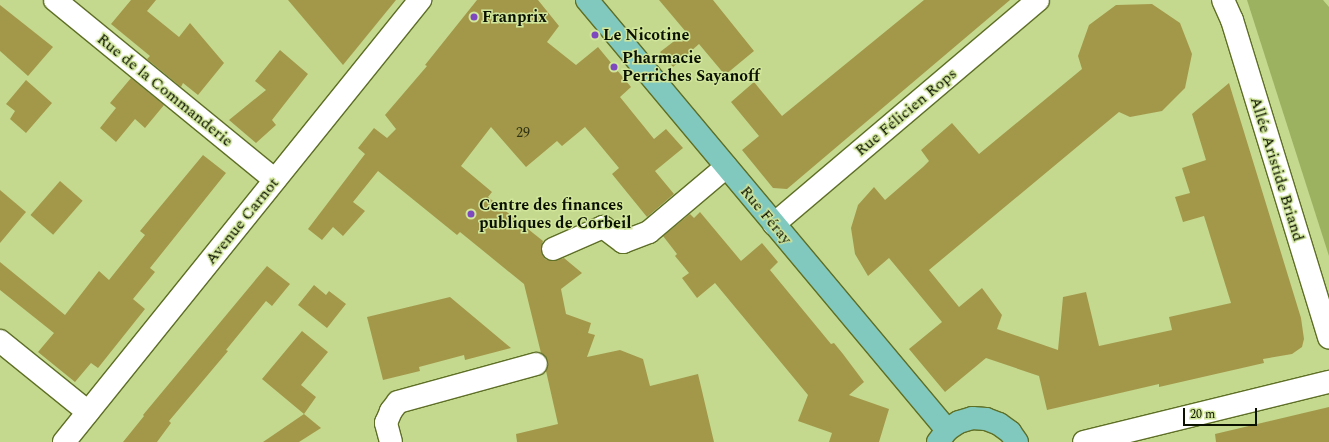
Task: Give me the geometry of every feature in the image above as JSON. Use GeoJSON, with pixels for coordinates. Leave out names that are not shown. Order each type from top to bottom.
{"type":"FeatureCollection","features":[{"type":"Feature","properties":{"kind":"main road","name":"Rue Féray"},"geometry":{"type":"LineString","coordinates":[[587,0],[774,224],[942,436]]}},
{"type":"Feature","properties":{"kind":"main road"},"geometry":{"type":"LineString","coordinates":[[942,436],[958,422],[972,418],[986,419],[999,424],[1010,432],[1017,442]]}},
{"type":"Feature","properties":{"kind":"street","name":"Rue de la Commanderie"},"geometry":{"type":"LineString","coordinates":[[55,0],[274,180]]}},
{"type":"Feature","properties":{"kind":"street","name":"Avenue Carnot"},"geometry":{"type":"LineString","coordinates":[[64,442],[420,0]]}},
{"type":"Feature","properties":{"kind":"street","name":"Rue Félicien Rops"},"geometry":{"type":"LineString","coordinates":[[774,224],[1038,0]]}},
{"type":"Feature","properties":{"kind":"street","name":"Allée Aristide Briand"},"geometry":{"type":"LineString","coordinates":[[1223,0],[1232,20],[1329,338]]}},
{"type":"Feature","properties":{"kind":"street"},"geometry":{"type":"LineString","coordinates":[[553,249],[603,227],[623,242],[649,232],[726,167]]}},
{"type":"Feature","properties":{"kind":"street"},"geometry":{"type":"LineString","coordinates":[[0,341],[88,412]]}},
{"type":"Feature","properties":{"kind":"street"},"geometry":{"type":"LineString","coordinates":[[391,442],[386,423],[391,410],[398,402],[536,364]]}},
{"type":"Feature","properties":{"kind":"street"},"geometry":{"type":"LineString","coordinates":[[1084,442],[1329,382]]}},
{"type":"Feature","properties":{"kind":"green space"},"geometry":{"type":"Polygon","coordinates":[[[1247,0],[1323,0],[1329,7],[1329,256],[1247,0]]]}},
{"type":"Feature","properties":{"kind":"building"},"geometry":{"type":"Polygon","coordinates":[[[131,0],[156,0],[147,11],[179,37],[190,23],[224,63],[198,95],[183,83],[181,87],[147,59],[150,56],[111,24],[131,0]]]}},
{"type":"Feature","properties":{"kind":"building"},"geometry":{"type":"Polygon","coordinates":[[[288,0],[396,0],[343,65],[288,0]]]}},
{"type":"Feature","properties":{"kind":"building"},"geometry":{"type":"Polygon","coordinates":[[[477,0],[538,0],[559,26],[547,42],[576,65],[598,47],[631,87],[620,97],[654,139],[666,129],[683,148],[655,171],[674,194],[647,217],[612,174],[619,168],[585,127],[562,146],[557,141],[526,167],[491,127],[461,166],[492,192],[488,197],[543,241],[541,248],[545,259],[552,261],[564,258],[582,273],[561,289],[566,314],[591,323],[588,333],[595,335],[587,357],[620,350],[643,359],[650,386],[698,374],[714,442],[517,442],[516,434],[558,424],[546,371],[548,361],[541,353],[524,284],[460,232],[457,235],[378,171],[353,202],[365,211],[343,236],[333,227],[322,240],[308,229],[365,154],[358,148],[374,128],[387,138],[396,129],[385,115],[427,66],[425,65],[477,0]]]}},
{"type":"Feature","properties":{"kind":"building"},"geometry":{"type":"Polygon","coordinates":[[[659,0],[713,0],[754,51],[725,75],[699,44],[673,67],[660,52],[686,32],[659,0]]]}},
{"type":"Feature","properties":{"kind":"building"},"geometry":{"type":"Polygon","coordinates":[[[924,0],[1010,0],[787,189],[773,188],[742,150],[759,136],[731,102],[754,82],[782,116],[924,0]]]}},
{"type":"Feature","properties":{"kind":"building"},"geometry":{"type":"Polygon","coordinates":[[[1152,4],[1180,23],[1192,54],[1185,88],[1162,111],[1130,117],[1119,112],[929,270],[959,307],[982,288],[1002,315],[997,329],[1058,350],[1063,297],[1086,292],[1099,346],[1172,330],[1169,317],[1231,303],[1204,216],[1183,222],[1175,197],[1190,193],[1182,168],[1206,160],[1192,114],[1229,83],[1301,318],[1304,339],[1302,347],[1292,354],[1263,359],[1264,363],[1159,387],[1159,384],[1047,410],[1039,376],[986,358],[945,392],[909,349],[942,322],[889,258],[868,276],[855,254],[851,228],[858,205],[874,187],[885,200],[923,167],[929,161],[921,150],[952,123],[979,154],[1082,69],[1078,56],[1089,25],[1116,5],[1152,4]]]}},
{"type":"Feature","properties":{"kind":"building"},"geometry":{"type":"Polygon","coordinates":[[[0,5],[53,47],[28,76],[0,51],[0,5]]]}},
{"type":"Feature","properties":{"kind":"building"},"geometry":{"type":"Polygon","coordinates":[[[280,50],[308,74],[272,120],[276,125],[256,143],[229,120],[266,90],[255,81],[280,50]]]}},
{"type":"Feature","properties":{"kind":"building"},"geometry":{"type":"Polygon","coordinates":[[[131,78],[164,105],[145,128],[135,119],[116,142],[100,128],[116,108],[110,103],[131,78]]]}},
{"type":"Feature","properties":{"kind":"building"},"geometry":{"type":"Polygon","coordinates":[[[26,80],[52,103],[26,133],[10,119],[15,111],[6,104],[26,80]]]}},
{"type":"Feature","properties":{"kind":"building"},"geometry":{"type":"Polygon","coordinates":[[[203,155],[226,173],[150,268],[155,272],[133,299],[145,309],[98,368],[91,363],[75,382],[38,352],[54,333],[0,290],[0,262],[65,315],[99,271],[109,280],[145,235],[140,231],[203,155]]]}},
{"type":"Feature","properties":{"kind":"building"},"geometry":{"type":"Polygon","coordinates":[[[60,181],[83,201],[53,235],[30,215],[60,181]]]}},
{"type":"Feature","properties":{"kind":"building"},"geometry":{"type":"Polygon","coordinates":[[[0,190],[26,212],[0,243],[0,190]]]}},
{"type":"Feature","properties":{"kind":"building"},"geometry":{"type":"Polygon","coordinates":[[[700,212],[741,261],[762,243],[778,262],[770,270],[831,344],[834,343],[864,382],[849,395],[889,409],[879,442],[829,442],[832,433],[798,421],[808,395],[715,283],[697,298],[682,278],[689,273],[675,256],[677,254],[663,236],[690,214],[694,218],[700,212]]]}},
{"type":"Feature","properties":{"kind":"building"},"geometry":{"type":"Polygon","coordinates":[[[267,266],[290,284],[272,306],[266,301],[226,350],[228,351],[169,421],[171,423],[157,442],[123,442],[144,416],[143,415],[267,266]]]}},
{"type":"Feature","properties":{"kind":"building"},"geometry":{"type":"Polygon","coordinates":[[[314,285],[326,295],[329,291],[346,304],[327,328],[298,305],[314,285]]]}},
{"type":"Feature","properties":{"kind":"building"},"geometry":{"type":"Polygon","coordinates":[[[450,297],[511,348],[465,360],[464,355],[419,367],[420,371],[383,380],[367,317],[450,297]]]}},
{"type":"Feature","properties":{"kind":"building"},"geometry":{"type":"Polygon","coordinates":[[[302,331],[328,352],[301,385],[316,397],[304,414],[262,379],[302,331]]]}},
{"type":"Feature","properties":{"kind":"building"},"geometry":{"type":"Polygon","coordinates":[[[1329,407],[1329,442],[1216,442],[1215,434],[1329,407]]]}},
{"type":"Feature","properties":{"kind":"building"},"geometry":{"type":"Polygon","coordinates":[[[304,414],[321,428],[299,442],[263,442],[304,414]]]}},
{"type":"Feature","properties":{"kind":"place","name":"Franprix"},"geometry":{"type":"Point","coordinates":[474,17]}},
{"type":"Feature","properties":{"kind":"place","name":"Le Nicotine"},"geometry":{"type":"Point","coordinates":[595,35]}},
{"type":"Feature","properties":{"kind":"place","name":"Pharmacie Perriches Sayanoff"},"geometry":{"type":"Point","coordinates":[614,67]}},
{"type":"Feature","properties":{"kind":"place","name":"Centre des finances publiques de Corbeil"},"geometry":{"type":"Point","coordinates":[471,214]}}]}
